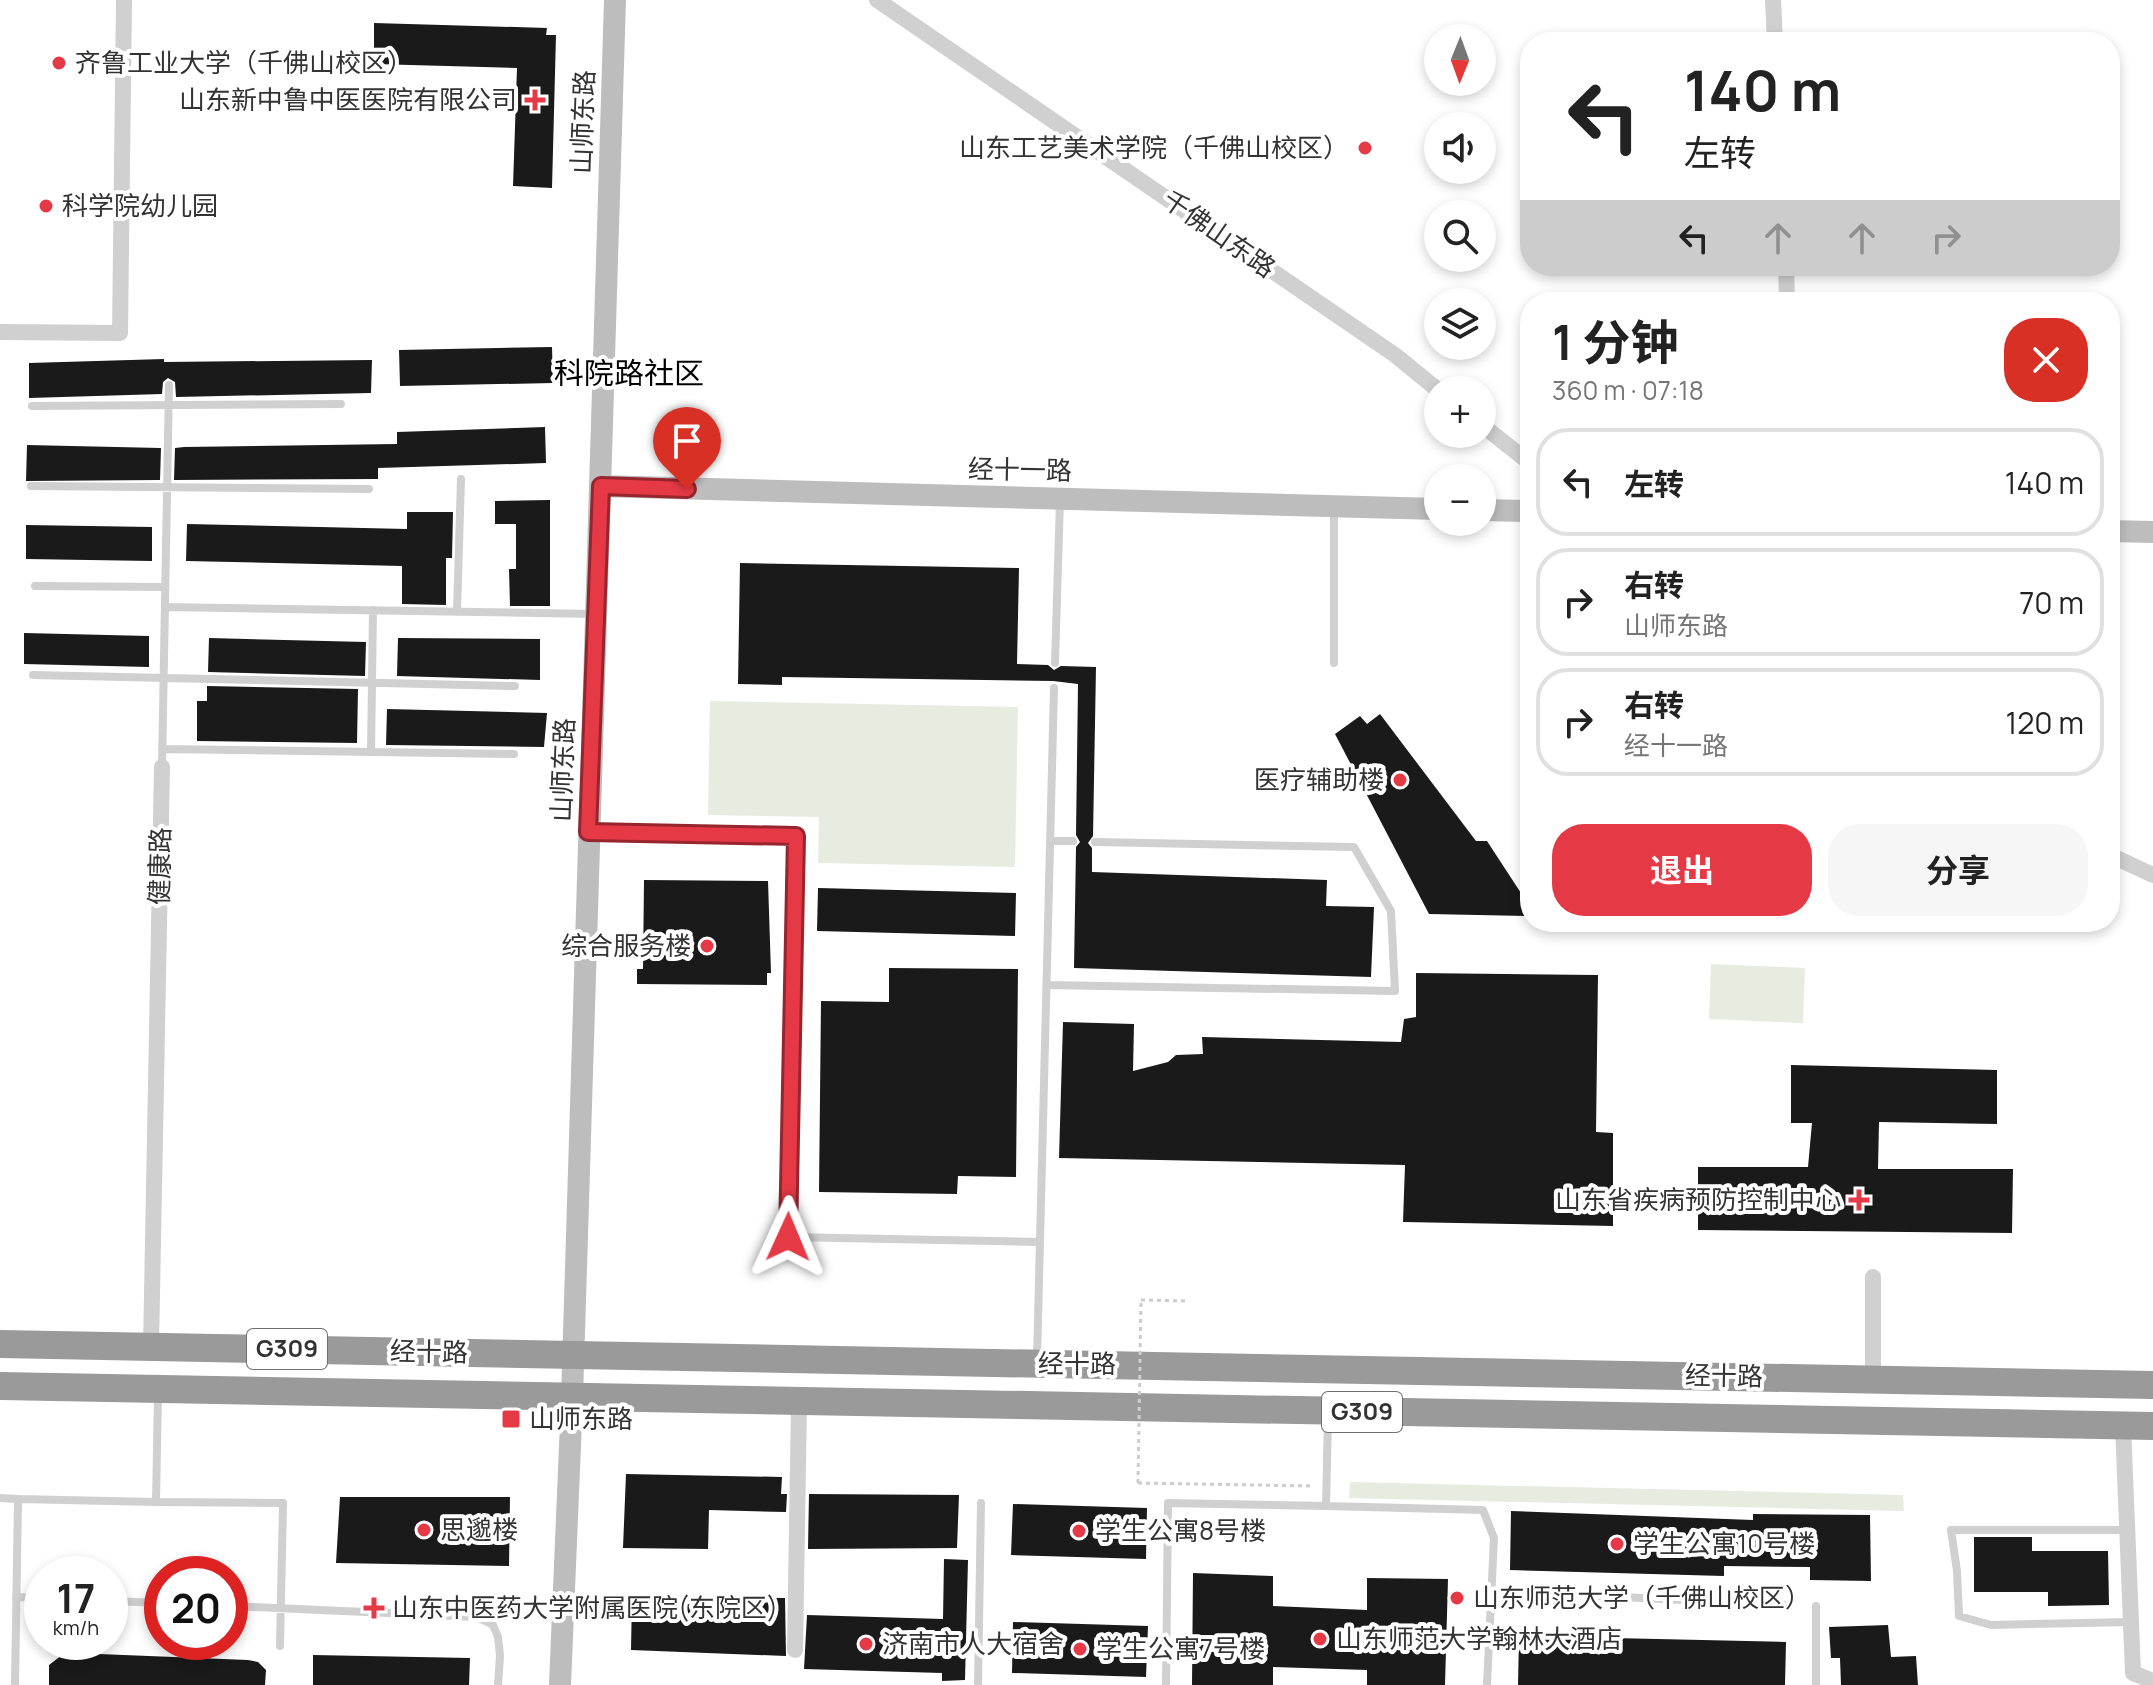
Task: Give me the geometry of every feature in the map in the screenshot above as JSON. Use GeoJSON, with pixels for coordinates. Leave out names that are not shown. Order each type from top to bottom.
{"type":"FeatureCollection","features":[{"type":"Feature","properties":{"kind":"highway","name":"经十路"},"geometry":{"type":"LineString","coordinates":[[0,1344],[1237,1365],[2153,1385]]}},
{"type":"Feature","properties":{"kind":"highway","name":"经十路"},"geometry":{"type":"LineString","coordinates":[[0,1386],[2153,1426]]}},
{"type":"Feature","properties":{"kind":"main road","name":"山师东路"},"geometry":{"type":"LineString","coordinates":[[560,1685],[572,1398],[615,0]]}},
{"type":"Feature","properties":{"kind":"main road","name":"经十一路"},"geometry":{"type":"LineString","coordinates":[[601,486],[1424,509]]}},
{"type":"Feature","properties":{"kind":"main road"},"geometry":{"type":"LineString","coordinates":[[1496,510],[1520,511]]}},
{"type":"Feature","properties":{"kind":"main road"},"geometry":{"type":"LineString","coordinates":[[2120,531],[2153,532]]}},
{"type":"Feature","properties":{"kind":"street"},"geometry":{"type":"LineString","coordinates":[[0,332],[120,333],[124,0]]}},
{"type":"Feature","properties":{"kind":"street","name":"千佛山东路"},"geometry":{"type":"LineString","coordinates":[[877,0],[1395,355],[1424,379]]}},
{"type":"Feature","properties":{"kind":"street"},"geometry":{"type":"LineString","coordinates":[[1773,0],[1775,32]]}},
{"type":"Feature","properties":{"kind":"street"},"geometry":{"type":"LineString","coordinates":[[1496,436],[1520,455]]}},
{"type":"Feature","properties":{"kind":"street","name":"健康路"},"geometry":{"type":"LineString","coordinates":[[151,1347],[162,767]]}},
{"type":"Feature","properties":{"kind":"street"},"geometry":{"type":"LineString","coordinates":[[2120,860],[2153,875]]}},
{"type":"Feature","properties":{"kind":"street"},"geometry":{"type":"LineString","coordinates":[[1873,1277],[1873,1379]]}},
{"type":"Feature","properties":{"kind":"street"},"geometry":{"type":"LineString","coordinates":[[795,1650],[799,1402]]}},
{"type":"Feature","properties":{"kind":"street"},"geometry":{"type":"LineString","coordinates":[[2123,1425],[2133,1673],[2153,1681]]}},
{"type":"Feature","properties":{"kind":"lane","name":"健康路"},"geometry":{"type":"LineString","coordinates":[[162,767],[169,385]]}},
{"type":"Feature","properties":{"kind":"lane"},"geometry":{"type":"LineString","coordinates":[[32,406],[341,404]]}},
{"type":"Feature","properties":{"kind":"lane"},"geometry":{"type":"LineString","coordinates":[[457,612],[461,479]]}},
{"type":"Feature","properties":{"kind":"lane"},"geometry":{"type":"LineString","coordinates":[[31,486],[369,489]]}},
{"type":"Feature","properties":{"kind":"lane"},"geometry":{"type":"LineString","coordinates":[[1055,663],[1060,499]]}},
{"type":"Feature","properties":{"kind":"lane"},"geometry":{"type":"LineString","coordinates":[[1334,506],[1334,663]]}},
{"type":"Feature","properties":{"kind":"lane"},"geometry":{"type":"LineString","coordinates":[[35,586],[165,587]]}},
{"type":"Feature","properties":{"kind":"lane"},"geometry":{"type":"LineString","coordinates":[[165,607],[596,614]]}},
{"type":"Feature","properties":{"kind":"lane"},"geometry":{"type":"LineString","coordinates":[[371,752],[373,610]]}},
{"type":"Feature","properties":{"kind":"lane"},"geometry":{"type":"LineString","coordinates":[[33,675],[515,686]]}},
{"type":"Feature","properties":{"kind":"lane"},"geometry":{"type":"LineString","coordinates":[[1037,1364],[1054,688]]}},
{"type":"Feature","properties":{"kind":"lane"},"geometry":{"type":"LineString","coordinates":[[162,749],[514,754]]}},
{"type":"Feature","properties":{"kind":"lane"},"geometry":{"type":"LineString","coordinates":[[588,832],[796,836],[788,1237],[1040,1242]]}},
{"type":"Feature","properties":{"kind":"lane"},"geometry":{"type":"LineString","coordinates":[[1051,841],[1073,841]]}},
{"type":"Feature","properties":{"kind":"lane"},"geometry":{"type":"LineString","coordinates":[[1047,985],[1395,991],[1391,911],[1354,847],[1095,842]]}},
{"type":"Feature","properties":{"kind":"lane"},"geometry":{"type":"LineString","coordinates":[[156,1502],[158,1389]]}},
{"type":"Feature","properties":{"kind":"lane"},"geometry":{"type":"LineString","coordinates":[[1326,1506],[1328,1411]]}},
{"type":"Feature","properties":{"kind":"lane"},"geometry":{"type":"LineString","coordinates":[[0,1498],[283,1503],[280,1646]]}},
{"type":"Feature","properties":{"kind":"lane"},"geometry":{"type":"LineString","coordinates":[[15,1685],[18,1499]]}},
{"type":"Feature","properties":{"kind":"lane"},"geometry":{"type":"LineString","coordinates":[[978,1685],[981,1503]]}},
{"type":"Feature","properties":{"kind":"lane"},"geometry":{"type":"LineString","coordinates":[[1166,1685],[1168,1503],[1483,1510],[1494,1538],[1487,1685]]}},
{"type":"Feature","properties":{"kind":"lane"},"geometry":{"type":"LineString","coordinates":[[2128,1530],[1951,1530],[1959,1616],[1991,1625],[2132,1622]]}},
{"type":"Feature","properties":{"kind":"lane"},"geometry":{"type":"LineString","coordinates":[[1490,1593],[1784,1605]]}},
{"type":"Feature","properties":{"kind":"lane"},"geometry":{"type":"LineString","coordinates":[[16,1597],[24,1597]]}},
{"type":"Feature","properties":{"kind":"lane"},"geometry":{"type":"LineString","coordinates":[[1816,1606],[1816,1685]]}},
{"type":"Feature","properties":{"kind":"lane"},"geometry":{"type":"LineString","coordinates":[[248,1607],[477,1617],[493,1625],[498,1637],[498,1685]]}},
{"type":"Feature","properties":{"kind":"path"},"geometry":{"type":"LineString","coordinates":[[1188,1301],[1141,1300],[1138,1483],[1327,1486]]}},
{"type":"Feature","properties":{"kind":"shaded area"},"geometry":{"type":"Polygon","coordinates":[[[710,701],[1018,707],[1015,867],[818,863],[819,817],[708,815],[710,701]]]}},
{"type":"Feature","properties":{"kind":"shaded area"},"geometry":{"type":"Polygon","coordinates":[[[1711,964],[1805,968],[1803,1023],[1709,1019],[1711,964]]]}},
{"type":"Feature","properties":{"kind":"shaded area"},"geometry":{"type":"Polygon","coordinates":[[[1350,1482],[1903,1495],[1904,1511],[1349,1498],[1350,1482]]]}},
{"type":"Feature","properties":{"kind":"building"},"geometry":{"type":"Polygon","coordinates":[[[374,23],[547,28],[546,35],[556,35],[552,188],[513,186],[517,68],[374,64],[374,23]]]}},
{"type":"Feature","properties":{"kind":"building"},"geometry":{"type":"Polygon","coordinates":[[[552,347],[553,383],[400,386],[399,350],[552,347]]]}},
{"type":"Feature","properties":{"kind":"building"},"geometry":{"type":"Polygon","coordinates":[[[164,359],[164,362],[372,360],[371,393],[176,397],[175,382],[168,378],[163,382],[162,394],[29,398],[29,363],[164,359]]]}},
{"type":"Feature","properties":{"kind":"building"},"geometry":{"type":"Polygon","coordinates":[[[545,427],[546,463],[378,468],[378,479],[174,480],[175,448],[397,444],[397,432],[545,427]]]}},
{"type":"Feature","properties":{"kind":"building"},"geometry":{"type":"Polygon","coordinates":[[[27,445],[161,448],[160,480],[26,481],[27,445]]]}},
{"type":"Feature","properties":{"kind":"building"},"geometry":{"type":"Polygon","coordinates":[[[550,500],[550,606],[510,606],[509,569],[516,569],[516,524],[495,524],[495,501],[550,500]]]}},
{"type":"Feature","properties":{"kind":"building"},"geometry":{"type":"Polygon","coordinates":[[[407,512],[453,512],[452,558],[446,558],[446,605],[402,604],[402,566],[186,561],[187,524],[407,529],[407,512]]]}},
{"type":"Feature","properties":{"kind":"building"},"geometry":{"type":"Polygon","coordinates":[[[26,525],[152,527],[152,561],[26,559],[26,525]]]}},
{"type":"Feature","properties":{"kind":"building"},"geometry":{"type":"Polygon","coordinates":[[[740,563],[1019,568],[1017,664],[1048,665],[1054,670],[1061,666],[1096,667],[1093,836],[1088,843],[1092,848],[1092,872],[1327,880],[1326,906],[1374,907],[1371,977],[1074,968],[1076,847],[1080,842],[1076,835],[1078,684],[1053,681],[782,677],[782,685],[738,684],[740,563]]]}},
{"type":"Feature","properties":{"kind":"building"},"geometry":{"type":"Polygon","coordinates":[[[24,633],[149,636],[149,667],[24,664],[24,633]]]}},
{"type":"Feature","properties":{"kind":"building"},"geometry":{"type":"Polygon","coordinates":[[[209,638],[366,642],[365,676],[208,672],[209,638]]]}},
{"type":"Feature","properties":{"kind":"building"},"geometry":{"type":"Polygon","coordinates":[[[398,638],[540,639],[540,680],[397,676],[398,638]]]}},
{"type":"Feature","properties":{"kind":"building"},"geometry":{"type":"Polygon","coordinates":[[[207,686],[358,689],[357,743],[197,741],[197,701],[207,701],[207,686]]]}},
{"type":"Feature","properties":{"kind":"building"},"geometry":{"type":"Polygon","coordinates":[[[387,709],[547,713],[544,747],[386,745],[387,709]]]}},
{"type":"Feature","properties":{"kind":"building"},"geometry":{"type":"Polygon","coordinates":[[[1380,714],[1476,841],[1487,841],[1520,892],[1520,916],[1429,914],[1335,734],[1360,716],[1367,724],[1380,714]]]}},
{"type":"Feature","properties":{"kind":"building","name":"综合服务楼"},"geometry":{"type":"Polygon","coordinates":[[[644,880],[768,881],[771,973],[767,973],[767,985],[637,984],[637,969],[643,969],[644,880]]]}},
{"type":"Feature","properties":{"kind":"building"},"geometry":{"type":"Polygon","coordinates":[[[818,888],[1016,893],[1015,936],[817,931],[818,888]]]}},
{"type":"Feature","properties":{"kind":"building"},"geometry":{"type":"Polygon","coordinates":[[[889,968],[1018,969],[1016,1177],[958,1176],[957,1194],[819,1192],[821,1001],[889,1002],[889,968]]]}},
{"type":"Feature","properties":{"kind":"building"},"geometry":{"type":"Polygon","coordinates":[[[1416,973],[1598,975],[1596,1132],[1613,1133],[1613,1226],[1403,1222],[1405,1165],[1059,1158],[1063,1022],[1134,1024],[1133,1071],[1168,1062],[1176,1055],[1203,1054],[1202,1037],[1401,1042],[1404,1019],[1416,1017],[1416,973]]]}},
{"type":"Feature","properties":{"kind":"building"},"geometry":{"type":"Polygon","coordinates":[[[1791,1065],[1997,1070],[1997,1124],[1879,1122],[1878,1169],[2013,1169],[2012,1233],[1698,1230],[1698,1167],[1808,1167],[1812,1123],[1791,1123],[1791,1065]]]}},
{"type":"Feature","properties":{"kind":"building"},"geometry":{"type":"Polygon","coordinates":[[[626,1474],[782,1477],[781,1494],[787,1494],[786,1512],[709,1510],[708,1549],[623,1548],[626,1474]]]}},
{"type":"Feature","properties":{"kind":"building"},"geometry":{"type":"Polygon","coordinates":[[[809,1494],[959,1495],[957,1548],[808,1549],[809,1494]]]}},
{"type":"Feature","properties":{"kind":"building","name":"思邈楼"},"geometry":{"type":"Polygon","coordinates":[[[340,1497],[510,1497],[509,1566],[336,1563],[340,1497]]]}},
{"type":"Feature","properties":{"kind":"building","name":"学生公寓8号楼"},"geometry":{"type":"Polygon","coordinates":[[[1013,1504],[1147,1508],[1146,1559],[1011,1555],[1013,1504]]]}},
{"type":"Feature","properties":{"kind":"building"},"geometry":{"type":"Polygon","coordinates":[[[1511,1511],[1753,1520],[1753,1514],[1870,1515],[1871,1581],[1810,1580],[1810,1567],[1724,1566],[1724,1576],[1510,1570],[1511,1511]]]}},
{"type":"Feature","properties":{"kind":"building"},"geometry":{"type":"Polygon","coordinates":[[[1974,1537],[2032,1537],[2032,1551],[2108,1551],[2109,1605],[2048,1606],[2048,1592],[1974,1592],[1974,1537]]]}},
{"type":"Feature","properties":{"kind":"building","name":"济南市人大宿舍"},"geometry":{"type":"Polygon","coordinates":[[[944,1559],[968,1560],[965,1680],[942,1681],[942,1673],[804,1669],[807,1615],[943,1619],[944,1559]]]}},
{"type":"Feature","properties":{"kind":"building","name":"山东师范大学翰林大酒店"},"geometry":{"type":"Polygon","coordinates":[[[1193,1573],[1273,1576],[1273,1606],[1367,1610],[1367,1578],[1448,1579],[1445,1685],[1367,1685],[1367,1670],[1273,1667],[1273,1685],[1192,1685],[1193,1573]]]}},
{"type":"Feature","properties":{"kind":"building"},"geometry":{"type":"Polygon","coordinates":[[[632,1596],[785,1598],[786,1656],[631,1650],[632,1596]]]}},
{"type":"Feature","properties":{"kind":"building","name":"学生公寓7号楼"},"geometry":{"type":"Polygon","coordinates":[[[1013,1622],[1148,1626],[1146,1677],[1012,1673],[1013,1622]]]}},
{"type":"Feature","properties":{"kind":"building"},"geometry":{"type":"Polygon","coordinates":[[[1888,1625],[1891,1657],[1916,1656],[1918,1685],[1841,1685],[1840,1658],[1831,1658],[1829,1627],[1888,1625]]]}},
{"type":"Feature","properties":{"kind":"building"},"geometry":{"type":"Polygon","coordinates":[[[1519,1636],[1786,1642],[1785,1685],[1518,1685],[1519,1636]]]}},
{"type":"Feature","properties":{"kind":"building"},"geometry":{"type":"Polygon","coordinates":[[[128,1655],[144,1656],[144,1660],[248,1660],[258,1662],[266,1670],[265,1685],[49,1685],[49,1665],[56,1660],[128,1660],[128,1655]]]}},
{"type":"Feature","properties":{"kind":"building"},"geometry":{"type":"Polygon","coordinates":[[[313,1655],[470,1658],[469,1685],[313,1685],[313,1655]]]}},
{"type":"Feature","properties":{"kind":"place","name":"齐鲁工业大学（千佛山校区）"},"geometry":{"type":"Point","coordinates":[59,63]}},
{"type":"Feature","properties":{"kind":"place","name":"山东新中鲁中医医院有限公司"},"geometry":{"type":"Point","coordinates":[535,100]}},
{"type":"Feature","properties":{"kind":"place","name":"山东工艺美术学院（千佛山校区）"},"geometry":{"type":"Point","coordinates":[1365,148]}},
{"type":"Feature","properties":{"kind":"place","name":"科学院幼儿园"},"geometry":{"type":"Point","coordinates":[46,206]}},
{"type":"Feature","properties":{"kind":"place","name":"医疗辅助楼"},"geometry":{"type":"Point","coordinates":[1400,780]}},
{"type":"Feature","properties":{"kind":"place","name":"综合服务楼"},"geometry":{"type":"Point","coordinates":[707,946]}},
{"type":"Feature","properties":{"kind":"place","name":"山东省疾病预防控制中心"},"geometry":{"type":"Point","coordinates":[1859,1200]}},
{"type":"Feature","properties":{"kind":"place","name":"山师东路"},"geometry":{"type":"Point","coordinates":[511,1419]}},
{"type":"Feature","properties":{"kind":"place","name":"思邈楼"},"geometry":{"type":"Point","coordinates":[424,1530]}},
{"type":"Feature","properties":{"kind":"place","name":"学生公寓8号楼"},"geometry":{"type":"Point","coordinates":[1079,1531]}},
{"type":"Feature","properties":{"kind":"place","name":"学生公寓10号楼"},"geometry":{"type":"Point","coordinates":[1617,1544]}},
{"type":"Feature","properties":{"kind":"place","name":"山东师范大学（千佛山校区）"},"geometry":{"type":"Point","coordinates":[1457,1598]}},
{"type":"Feature","properties":{"kind":"place","name":"山东中医药大学附属医院(东院区)"},"geometry":{"type":"Point","coordinates":[374,1608]}},
{"type":"Feature","properties":{"kind":"place","name":"山东师范大学翰林大酒店"},"geometry":{"type":"Point","coordinates":[1320,1639]}},
{"type":"Feature","properties":{"kind":"place","name":"济南市人大宿舍"},"geometry":{"type":"Point","coordinates":[866,1644]}},
{"type":"Feature","properties":{"kind":"place","name":"学生公寓7号楼"},"geometry":{"type":"Point","coordinates":[1080,1649]}},
{"type":"Feature","properties":{"kind":"district","name":"科院路社区"},"geometry":{"type":"Point","coordinates":[629,374]}},
{"type":"Feature","properties":{"kind":"route"},"geometry":{"type":"LineString","coordinates":[[687,489],[601,486],[588,832],[796,836],[788,1237]]}}]}
